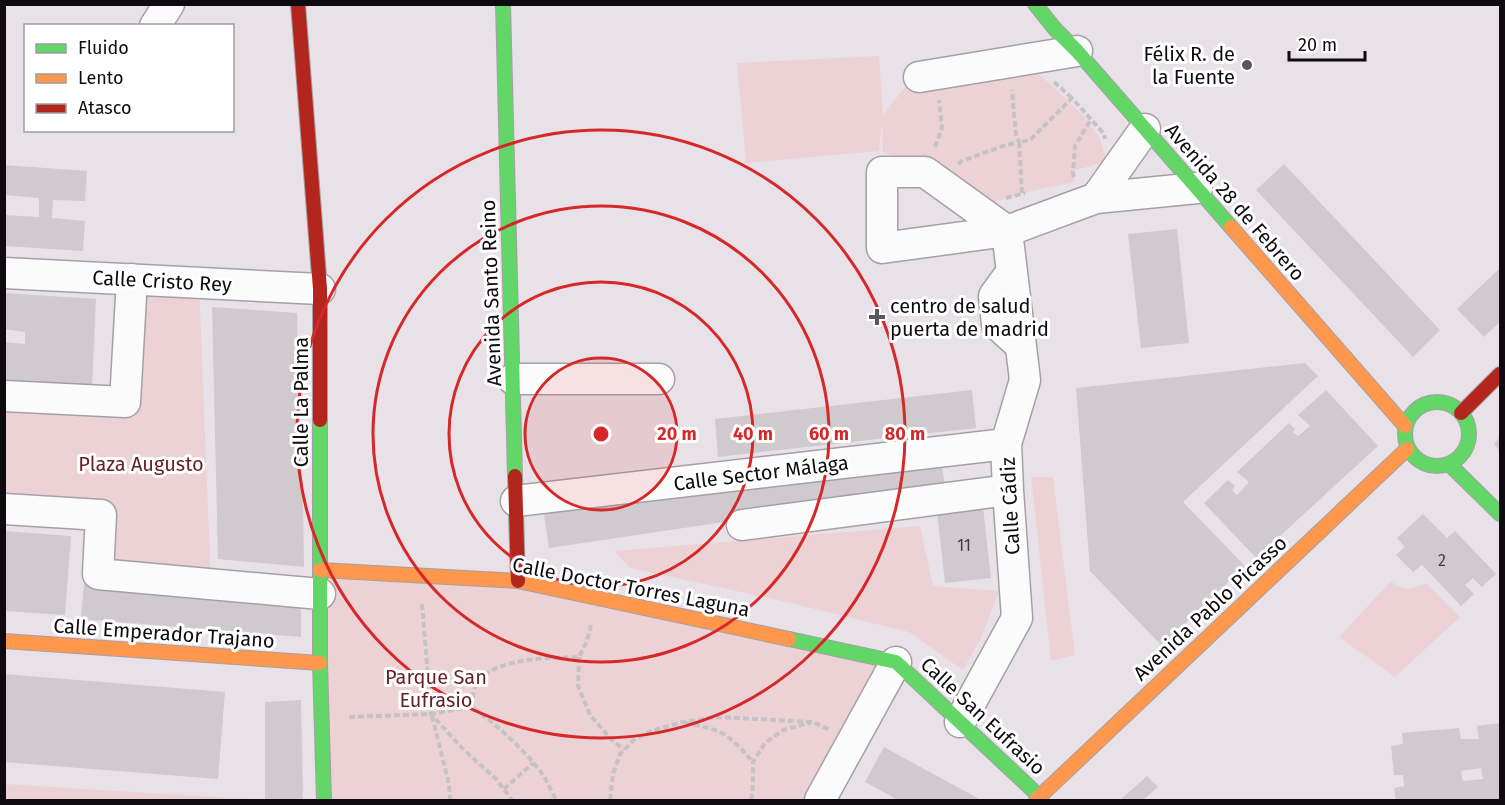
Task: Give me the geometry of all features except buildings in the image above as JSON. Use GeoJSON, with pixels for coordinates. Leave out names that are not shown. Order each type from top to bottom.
{"type":"FeatureCollection","features":[{"type":"Feature","properties":{"kind":"street"},"geometry":{"type":"LineString","coordinates":[[156,24],[170,4]]}},
{"type":"Feature","properties":{"kind":"street","name":"Calle La Palma"},"geometry":{"type":"LineString","coordinates":[[298,4],[321,289],[321,663],[324,801]]}},
{"type":"Feature","properties":{"kind":"street","name":"Avenida Santo Reino"},"geometry":{"type":"LineString","coordinates":[[502,4],[518,581]]}},
{"type":"Feature","properties":{"kind":"street","name":"Avenida 28 de Febrero"},"geometry":{"type":"LineString","coordinates":[[1035,4],[1197,188],[1401,445]]}},
{"type":"Feature","properties":{"kind":"street"},"geometry":{"type":"LineString","coordinates":[[928,86],[1077,51]]}},
{"type":"Feature","properties":{"kind":"street"},"geometry":{"type":"LineString","coordinates":[[1086,190],[1145,129]]}},
{"type":"Feature","properties":{"kind":"street","name":"Calle Cádiz"},"geometry":{"type":"LineString","coordinates":[[960,722],[1017,618],[1006,444],[1025,380],[1007,231],[1086,190],[1197,188]]}},
{"type":"Feature","properties":{"kind":"street","name":"Calle Cristo Rey"},"geometry":{"type":"LineString","coordinates":[[4,273],[321,289]]}},
{"type":"Feature","properties":{"kind":"street"},"geometry":{"type":"LineString","coordinates":[[4,396],[125,402],[132,279]]}},
{"type":"Feature","properties":{"kind":"street"},"geometry":{"type":"LineString","coordinates":[[1461,413],[1500,374]]}},
{"type":"Feature","properties":{"kind":"street"},"geometry":{"type":"LineString","coordinates":[[513,379],[659,379]]}},
{"type":"Feature","properties":{"kind":"street"},"geometry":{"type":"LineString","coordinates":[[1444,402],[1461,413],[1467,421],[1468,441],[1458,459],[1449,464],[1430,466],[1421,463],[1401,445],[1409,417],[1415,409],[1424,404],[1444,402]]}},
{"type":"Feature","properties":{"kind":"street","name":"Calle Sector Málaga"},"geometry":{"type":"LineString","coordinates":[[516,501],[1006,444]]}},
{"type":"Feature","properties":{"kind":"street","name":"Avenida Pablo Picasso"},"geometry":{"type":"LineString","coordinates":[[1037,798],[1401,445]]}},
{"type":"Feature","properties":{"kind":"street"},"geometry":{"type":"LineString","coordinates":[[1449,464],[1500,514]]}},
{"type":"Feature","properties":{"kind":"street"},"geometry":{"type":"LineString","coordinates":[[742,525],[1008,490]]}},
{"type":"Feature","properties":{"kind":"street"},"geometry":{"type":"LineString","coordinates":[[4,509],[101,515],[98,574],[321,582]]}},
{"type":"Feature","properties":{"kind":"street","name":"Calle Doctor Torres Laguna"},"geometry":{"type":"LineString","coordinates":[[321,582],[420,576],[518,581],[896,662]]}},
{"type":"Feature","properties":{"kind":"street","name":"Calle Emperador Trajano"},"geometry":{"type":"LineString","coordinates":[[4,641],[321,663]]}},
{"type":"Feature","properties":{"kind":"street"},"geometry":{"type":"LineString","coordinates":[[820,801],[896,662]]}},
{"type":"Feature","properties":{"kind":"street","name":"Calle San Eufrasio"},"geometry":{"type":"LineString","coordinates":[[896,662],[1037,798]]}},
{"type":"Feature","properties":{"kind":"path"},"geometry":{"type":"LineString","coordinates":[[1052,80],[1072,98],[1104,134],[1105,145]]}},
{"type":"Feature","properties":{"kind":"path"},"geometry":{"type":"LineString","coordinates":[[928,86],[942,128],[932,154]]}},
{"type":"Feature","properties":{"kind":"path"},"geometry":{"type":"LineString","coordinates":[[1012,90],[1023,193]]}},
{"type":"Feature","properties":{"kind":"path"},"geometry":{"type":"LineString","coordinates":[[953,167],[962,160],[1030,140],[1072,98]]}},
{"type":"Feature","properties":{"kind":"path"},"geometry":{"type":"LineString","coordinates":[[1086,190],[1073,172],[1075,146],[1091,119]]}},
{"type":"Feature","properties":{"kind":"path"},"geometry":{"type":"LineString","coordinates":[[420,576],[431,714],[449,784],[450,801]]}},
{"type":"Feature","properties":{"kind":"path"},"geometry":{"type":"LineString","coordinates":[[597,598],[587,641],[579,657],[578,686],[590,715],[609,738],[624,750]]}},
{"type":"Feature","properties":{"kind":"path"},"geometry":{"type":"LineString","coordinates":[[471,707],[476,684],[489,671],[516,662],[579,657]]}},
{"type":"Feature","properties":{"kind":"path"},"geometry":{"type":"LineString","coordinates":[[322,718],[431,714],[471,707],[487,717],[544,776],[556,801]]}},
{"type":"Feature","properties":{"kind":"path"},"geometry":{"type":"LineString","coordinates":[[431,714],[463,749],[496,779],[512,801]]}},
{"type":"Feature","properties":{"kind":"path"},"geometry":{"type":"LineString","coordinates":[[610,801],[613,774],[620,754],[634,740],[651,731],[682,722],[718,717],[813,722],[783,730],[765,743],[753,762],[751,801]]}},
{"type":"Feature","properties":{"kind":"path"},"geometry":{"type":"LineString","coordinates":[[682,722],[726,736],[753,762]]}},
{"type":"Feature","properties":{"kind":"path"},"geometry":{"type":"LineString","coordinates":[[504,789],[533,764]]}},
{"type":"Feature","properties":{"kind":"green space"},"geometry":{"type":"Polygon","coordinates":[[[879,56],[883,115],[905,87],[955,87],[1038,73],[1083,115],[1099,137],[1107,161],[1073,171],[1075,182],[1036,190],[984,205],[906,160],[883,152],[882,122],[879,151],[746,163],[737,63],[879,56]]]}},
{"type":"Feature","properties":{"kind":"green space","name":"Plaza Augusto"},"geometry":{"type":"Polygon","coordinates":[[[132,279],[199,283],[211,584],[98,574],[101,515],[5,509],[4,396],[125,402],[132,279]]]}},
{"type":"Feature","properties":{"kind":"green space"},"geometry":{"type":"Polygon","coordinates":[[[1031,477],[1053,477],[1075,655],[1051,661],[1031,477]]]}},
{"type":"Feature","properties":{"kind":"green space"},"geometry":{"type":"Polygon","coordinates":[[[920,526],[933,586],[999,591],[981,638],[963,670],[909,632],[778,600],[630,568],[614,551],[920,526]]]}},
{"type":"Feature","properties":{"kind":"green space","name":"Parque San Eufrasio"},"geometry":{"type":"Polygon","coordinates":[[[320,570],[518,581],[896,662],[820,800],[325,800],[320,570]]]}},
{"type":"Feature","properties":{"kind":"green space"},"geometry":{"type":"Polygon","coordinates":[[[1391,581],[1404,588],[1417,587],[1426,583],[1460,617],[1395,677],[1339,637],[1391,581]]]}},
{"type":"Feature","properties":{"kind":"green space"},"geometry":{"type":"Polygon","coordinates":[[[5,784],[247,799],[247,800],[5,800],[5,784]]]}},
{"type":"Feature","properties":{"kind":"traffic: fast"},"geometry":{"type":"LineString","coordinates":[[503,4],[515,476]]}},
{"type":"Feature","properties":{"kind":"traffic: fast"},"geometry":{"type":"LineString","coordinates":[[1035,4],[1231,227]]}},
{"type":"Feature","properties":{"kind":"traffic: fast"},"geometry":{"type":"LineString","coordinates":[[1431,402],[1443,402],[1460,411],[1467,422],[1469,434],[1467,446],[1460,457],[1443,466],[1431,466],[1419,461],[1410,452],[1405,440],[1405,428],[1410,416],[1419,407],[1431,402]]}},
{"type":"Feature","properties":{"kind":"traffic: fast"},"geometry":{"type":"LineString","coordinates":[[320,420],[320,663],[324,800]]}},
{"type":"Feature","properties":{"kind":"traffic: fast"},"geometry":{"type":"LineString","coordinates":[[1449,464],[1500,514]]}},
{"type":"Feature","properties":{"kind":"traffic: fast"},"geometry":{"type":"LineString","coordinates":[[789,639],[896,662],[1039,796]]}},
{"type":"Feature","properties":{"kind":"traffic: slow"},"geometry":{"type":"LineString","coordinates":[[1231,227],[1405,426]]}},
{"type":"Feature","properties":{"kind":"traffic: slow"},"geometry":{"type":"LineString","coordinates":[[1036,800],[1407,449]]}},
{"type":"Feature","properties":{"kind":"traffic: slow"},"geometry":{"type":"LineString","coordinates":[[320,570],[518,581],[789,639]]}},
{"type":"Feature","properties":{"kind":"traffic: slow"},"geometry":{"type":"LineString","coordinates":[[4,641],[320,663]]}},
{"type":"Feature","properties":{"kind":"traffic: jam"},"geometry":{"type":"LineString","coordinates":[[298,4],[320,289],[320,420]]}},
{"type":"Feature","properties":{"kind":"traffic: jam"},"geometry":{"type":"LineString","coordinates":[[1461,413],[1500,374]]}},
{"type":"Feature","properties":{"kind":"traffic: jam"},"geometry":{"type":"LineString","coordinates":[[515,476],[518,581]]}},
{"type":"Feature","properties":{"kind":"place","name":"Félix R. de la Fuente"},"geometry":{"type":"Point","coordinates":[1247,65]}},
{"type":"Feature","properties":{"kind":"place","name":"centro de salud puerta de madrid"},"geometry":{"type":"Point","coordinates":[877,317]}}]}
